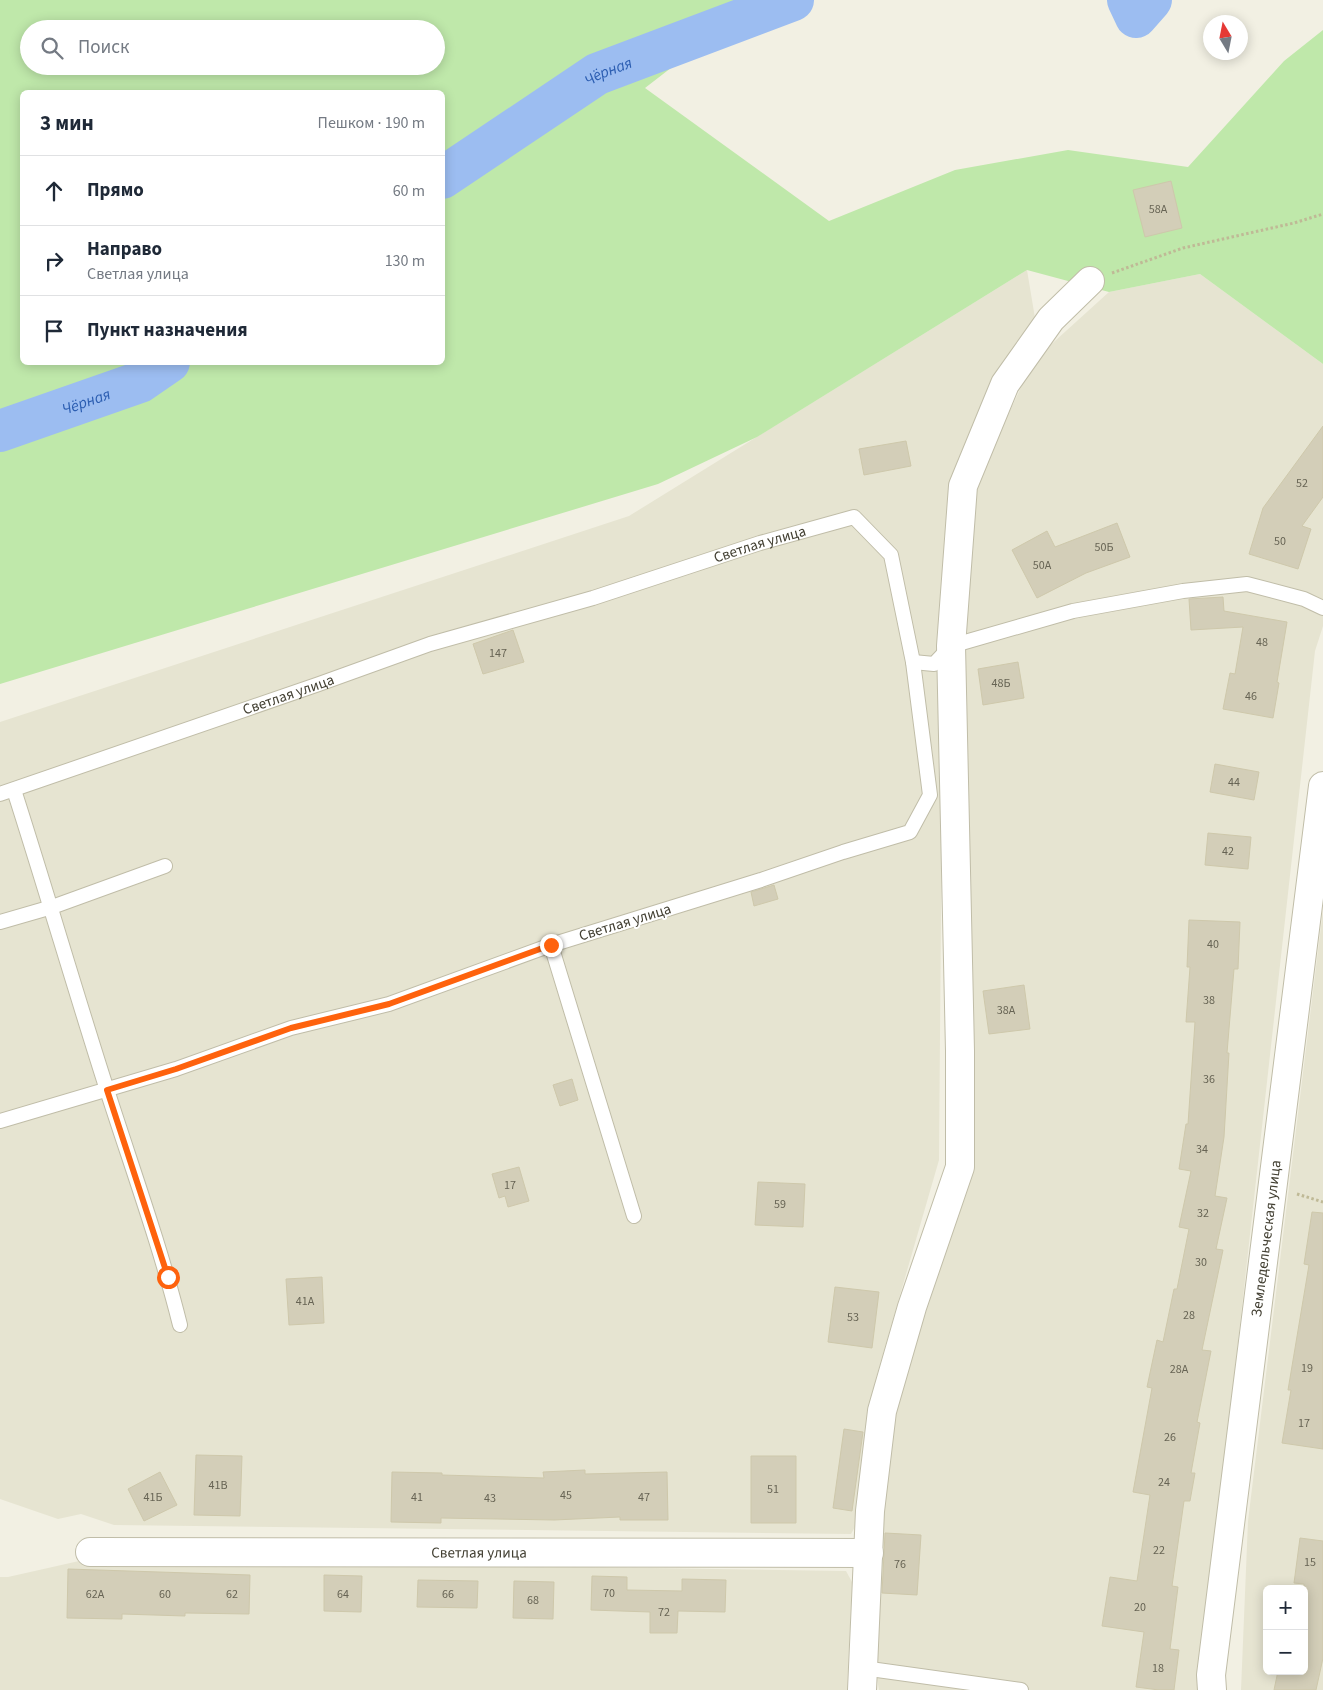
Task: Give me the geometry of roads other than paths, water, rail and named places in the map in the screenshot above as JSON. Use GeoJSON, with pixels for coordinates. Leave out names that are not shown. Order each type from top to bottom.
{"type":"FeatureCollection","features":[{"type":"Feature","properties":{"kind":"street"},"geometry":{"type":"LineString","coordinates":[[862,1679],[870,1511],[882,1411],[912,1307],[960,1167],[960,1051],[951,646],[963,486],[1005,384],[1052,319],[1090,281]]}},
{"type":"Feature","properties":{"kind":"street","name":"Земледельческая улица"},"geometry":{"type":"LineString","coordinates":[[1212,1690],[1211,1675],[1323,786]]}},
{"type":"Feature","properties":{"kind":"street","name":"Светлая улица"},"geometry":{"type":"LineString","coordinates":[[90,1552],[868,1553]]}},
{"type":"Feature","properties":{"kind":"lane","name":"Светлая улица"},"geometry":{"type":"LineString","coordinates":[[0,794],[430,644],[593,598],[760,543],[854,517],[891,555],[913,662],[930,796],[910,832],[551,945],[389,1004],[291,1028],[176,1069],[0,1121]]}},
{"type":"Feature","properties":{"kind":"lane"},"geometry":{"type":"LineString","coordinates":[[913,662],[934,664],[951,646],[1073,611],[1183,591],[1247,584],[1304,599],[1323,608]]}},
{"type":"Feature","properties":{"kind":"lane"},"geometry":{"type":"LineString","coordinates":[[14,790],[52,907],[107,1090],[168,1277],[180,1325]]}},
{"type":"Feature","properties":{"kind":"lane"},"geometry":{"type":"LineString","coordinates":[[0,922],[52,907],[165,866]]}},
{"type":"Feature","properties":{"kind":"lane"},"geometry":{"type":"LineString","coordinates":[[551,945],[634,1216]]}},
{"type":"Feature","properties":{"kind":"lane"},"geometry":{"type":"LineString","coordinates":[[862,1679],[1021,1690]]}},
{"type":"Feature","properties":{"kind":"waterway","name":"Чёрная"},"geometry":{"type":"LineString","coordinates":[[445,176],[597,74],[793,0]]}},
{"type":"Feature","properties":{"kind":"waterway","name":"Чёрная"},"geometry":{"type":"LineString","coordinates":[[1128,0],[1136,17],[1151,0]]}},
{"type":"Feature","properties":{"kind":"waterway","name":"Чёрная"},"geometry":{"type":"LineString","coordinates":[[0,431],[140,382],[165,365]]}}]}
